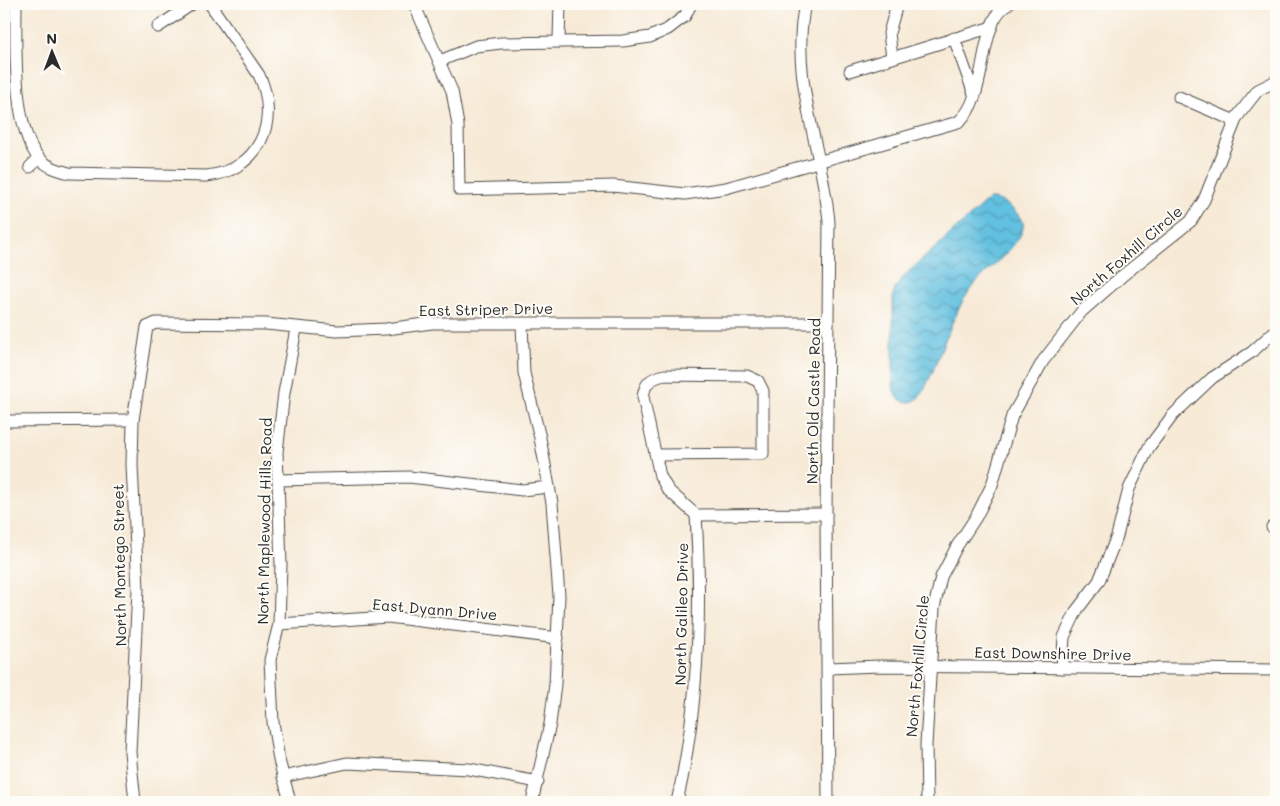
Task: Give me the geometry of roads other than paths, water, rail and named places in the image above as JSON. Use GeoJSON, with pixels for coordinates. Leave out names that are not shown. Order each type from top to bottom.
{"type":"FeatureCollection","features":[{"type":"Feature","properties":{"kind":"street"},"geometry":{"type":"LineString","coordinates":[[16,4],[16,79],[18,94],[30,143],[39,158],[48,166],[69,173],[206,176],[222,173],[245,160],[255,150],[266,128],[268,101],[259,75],[210,4]]}},
{"type":"Feature","properties":{"kind":"street"},"geometry":{"type":"LineString","coordinates":[[158,26],[192,4]]}},
{"type":"Feature","properties":{"kind":"street"},"geometry":{"type":"LineString","coordinates":[[414,4],[452,91],[458,125],[459,190],[613,186],[685,194],[726,188],[958,122],[970,110],[995,16],[1009,4]]}},
{"type":"Feature","properties":{"kind":"street"},"geometry":{"type":"LineString","coordinates":[[559,40],[560,4]]}},
{"type":"Feature","properties":{"kind":"street"},"geometry":{"type":"LineString","coordinates":[[440,60],[476,46],[559,40],[622,41],[650,38],[668,29],[685,16],[691,4]]}},
{"type":"Feature","properties":{"kind":"street","name":"North Old Castle Road"},"geometry":{"type":"LineString","coordinates":[[805,4],[801,38],[805,91],[829,222],[826,514],[829,668],[828,802]]}},
{"type":"Feature","properties":{"kind":"street"},"geometry":{"type":"LineString","coordinates":[[892,58],[889,33],[897,4]]}},
{"type":"Feature","properties":{"kind":"street"},"geometry":{"type":"LineString","coordinates":[[850,71],[992,26]]}},
{"type":"Feature","properties":{"kind":"street"},"geometry":{"type":"LineString","coordinates":[[954,38],[974,94]]}},
{"type":"Feature","properties":{"kind":"street","name":"North Foxhill Circle"},"geometry":{"type":"LineString","coordinates":[[927,802],[926,744],[929,666],[934,608],[941,577],[957,546],[976,517],[992,485],[1017,408],[1043,362],[1082,311],[1122,276],[1191,221],[1204,200],[1235,121],[1258,90],[1276,81]]}},
{"type":"Feature","properties":{"kind":"street"},"geometry":{"type":"LineString","coordinates":[[1179,97],[1235,121]]}},
{"type":"Feature","properties":{"kind":"street"},"geometry":{"type":"LineString","coordinates":[[30,167],[39,158]]}},
{"type":"Feature","properties":{"kind":"street","name":"East Striper Drive"},"geometry":{"type":"LineString","coordinates":[[147,327],[156,323],[266,324],[296,329],[346,331],[386,329],[432,323],[828,323]]}},
{"type":"Feature","properties":{"kind":"street"},"geometry":{"type":"LineString","coordinates":[[522,324],[524,373],[549,487],[557,547],[558,638],[551,716],[538,782],[532,802]]}},
{"type":"Feature","properties":{"kind":"street","name":"North Montego Street"},"geometry":{"type":"LineString","coordinates":[[135,802],[130,752],[138,589],[132,465],[133,420],[147,327]]}},
{"type":"Feature","properties":{"kind":"street","name":"North Maplewood Hills Road"},"geometry":{"type":"LineString","coordinates":[[290,802],[283,777],[273,722],[270,660],[279,624],[281,533],[278,480],[280,423],[296,329]]}},
{"type":"Feature","properties":{"kind":"street"},"geometry":{"type":"LineString","coordinates":[[1062,668],[1064,637],[1077,610],[1098,581],[1117,536],[1129,489],[1149,448],[1173,414],[1206,384],[1252,352],[1276,330]]}},
{"type":"Feature","properties":{"kind":"street"},"geometry":{"type":"LineString","coordinates":[[656,455],[763,454],[763,391],[758,381],[747,376],[665,375],[653,377],[644,386],[643,397],[660,476],[668,490],[696,515],[826,514]]}},
{"type":"Feature","properties":{"kind":"street"},"geometry":{"type":"LineString","coordinates":[[4,421],[133,420]]}},
{"type":"Feature","properties":{"kind":"street"},"geometry":{"type":"LineString","coordinates":[[278,480],[409,477],[522,490],[549,487]]}},
{"type":"Feature","properties":{"kind":"street","name":"North Galileo Drive"},"geometry":{"type":"LineString","coordinates":[[677,802],[692,723],[697,675],[699,612],[696,515]]}},
{"type":"Feature","properties":{"kind":"street","name":"East Dyann Drive"},"geometry":{"type":"LineString","coordinates":[[279,624],[388,617],[558,638]]}},
{"type":"Feature","properties":{"kind":"street","name":"East Downshire Drive"},"geometry":{"type":"LineString","coordinates":[[829,668],[929,666],[1276,670]]}},
{"type":"Feature","properties":{"kind":"street"},"geometry":{"type":"LineString","coordinates":[[283,777],[347,763],[469,770],[538,782]]}},
{"type":"Feature","properties":{"kind":"water"},"geometry":{"type":"Polygon","coordinates":[[[989,199],[1005,203],[1014,210],[1023,223],[1022,230],[1012,247],[972,287],[963,300],[927,385],[919,398],[914,401],[905,402],[898,398],[893,385],[893,295],[895,288],[905,275],[989,199]]]}}]}
